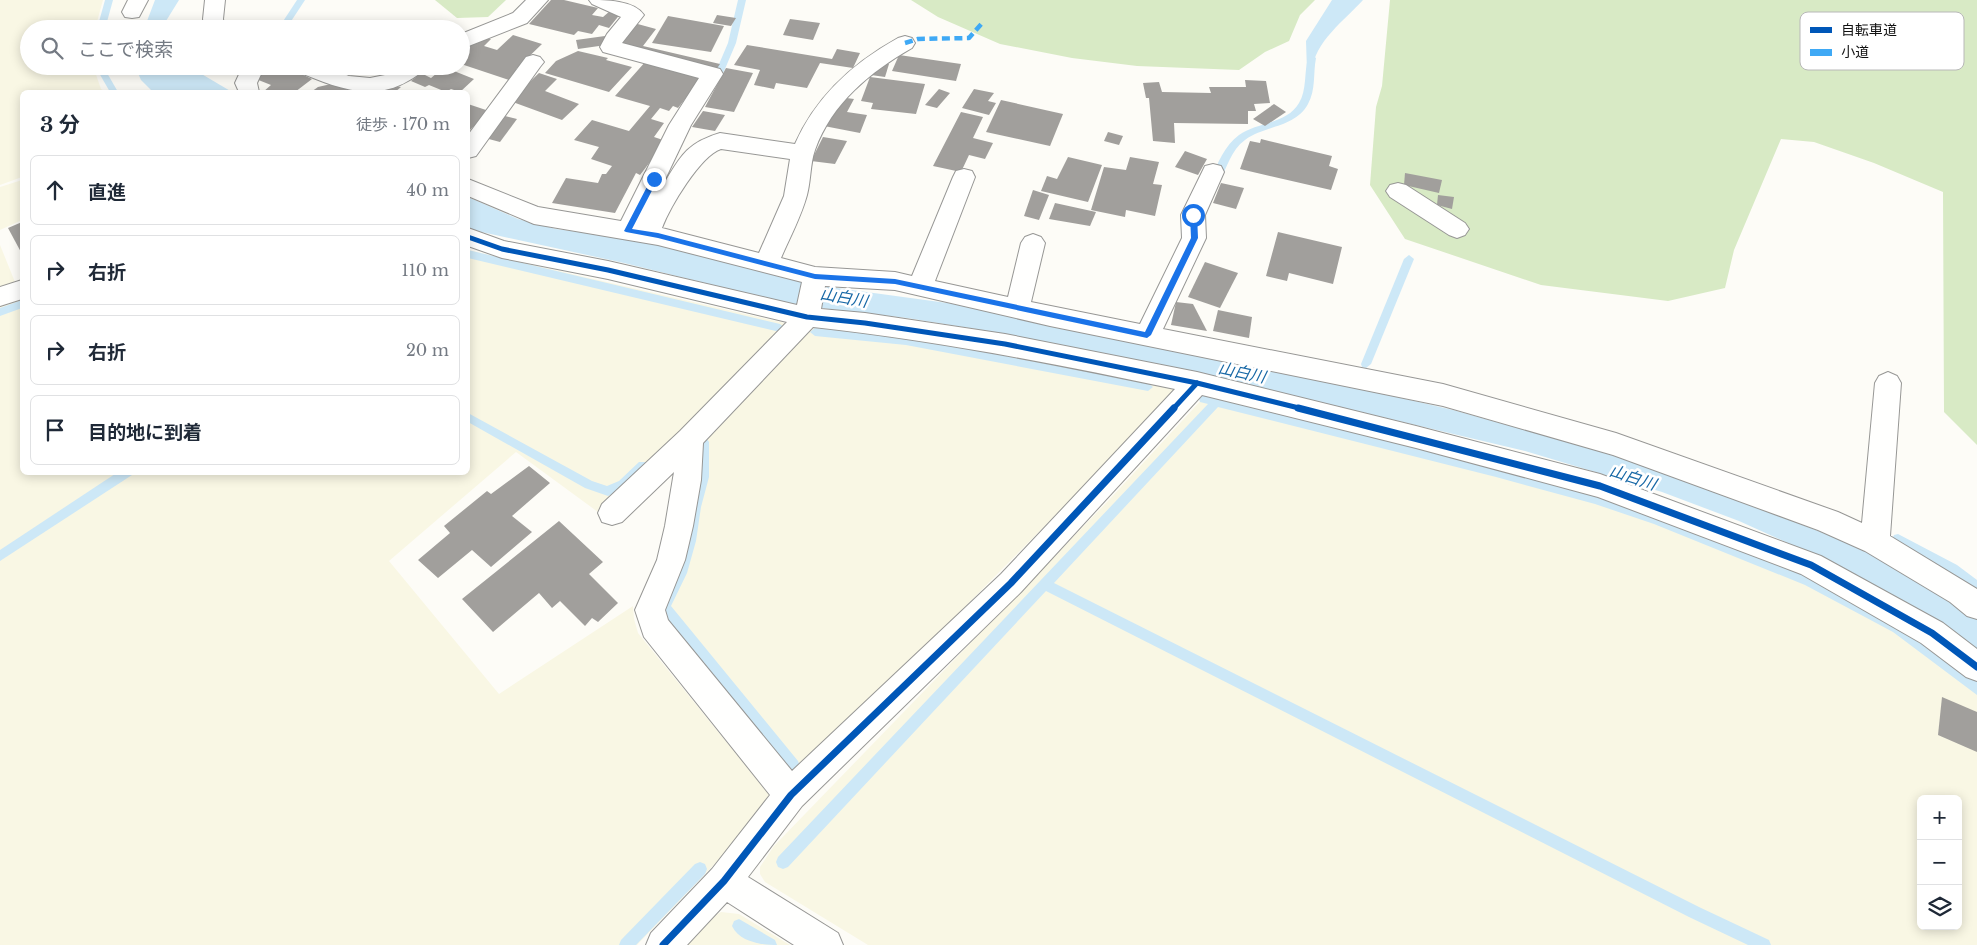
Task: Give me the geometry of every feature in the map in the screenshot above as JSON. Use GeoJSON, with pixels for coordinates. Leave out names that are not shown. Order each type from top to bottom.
{"type":"FeatureCollection","features":[{"type":"Feature","properties":{"kind":"street"},"geometry":{"type":"LineString","coordinates":[[213,20],[215,0]]}},
{"type":"Feature","properties":{"kind":"street"},"geometry":{"type":"LineString","coordinates":[[470,38],[520,18],[538,0]]}},
{"type":"Feature","properties":{"kind":"street"},"geometry":{"type":"LineString","coordinates":[[599,0],[634,14],[610,47],[712,74],[680,124],[638,232]]}},
{"type":"Feature","properties":{"kind":"street"},"geometry":{"type":"LineString","coordinates":[[766,264],[798,186],[803,153],[815,128],[846,84],[884,54],[905,42]]}},
{"type":"Feature","properties":{"kind":"street"},"geometry":{"type":"LineString","coordinates":[[470,147],[532,62]]}},
{"type":"Feature","properties":{"kind":"street"},"geometry":{"type":"LineString","coordinates":[[248,90],[246,83],[250,75]]}},
{"type":"Feature","properties":{"kind":"street"},"geometry":{"type":"LineString","coordinates":[[327,75],[353,85],[371,86],[392,80],[401,75]]}},
{"type":"Feature","properties":{"kind":"street"},"geometry":{"type":"LineString","coordinates":[[638,232],[653,221],[692,158],[706,146],[720,141],[803,153]]}},
{"type":"Feature","properties":{"kind":"street"},"geometry":{"type":"LineString","coordinates":[[1147,335],[1194,238],[1193,215],[1213,172]]}},
{"type":"Feature","properties":{"kind":"street"},"geometry":{"type":"LineString","coordinates":[[920,287],[964,177]]}},
{"type":"Feature","properties":{"kind":"street"},"geometry":{"type":"LineString","coordinates":[[470,188],[534,215],[638,232],[815,276],[895,282],[1443,395],[1616,444],[1828,521],[1875,542],[1960,593],[1977,606]]}},
{"type":"Feature","properties":{"kind":"street"},"geometry":{"type":"LineString","coordinates":[[1398,191],[1457,229]]}},
{"type":"Feature","properties":{"kind":"street"},"geometry":{"type":"LineString","coordinates":[[470,238],[502,249],[608,270],[807,317],[865,323],[1005,344],[1197,383],[1416,437],[1600,486],[1811,565],[1932,633],[1977,666]]}},
{"type":"Feature","properties":{"kind":"street"},"geometry":{"type":"LineString","coordinates":[[1016,308],[1022,294],[1032,243]]}},
{"type":"Feature","properties":{"kind":"street"},"geometry":{"type":"LineString","coordinates":[[612,513],[690,439],[807,317],[815,276]]}},
{"type":"Feature","properties":{"kind":"street"},"geometry":{"type":"LineString","coordinates":[[0,297],[20,290]]}},
{"type":"Feature","properties":{"kind":"street"},"geometry":{"type":"LineString","coordinates":[[663,945],[724,881],[790,795],[1011,583],[1197,383]]}},
{"type":"Feature","properties":{"kind":"street"},"geometry":{"type":"LineString","coordinates":[[1875,542],[1888,383]]}},
{"type":"Feature","properties":{"kind":"street"},"geometry":{"type":"LineString","coordinates":[[690,439],[687,480],[680,526],[671,560],[650,610],[655,626],[790,795]]}},
{"type":"Feature","properties":{"kind":"street"},"geometry":{"type":"LineString","coordinates":[[724,881],[826,945]]}},
{"type":"Feature","properties":{"kind":"shaded area"},"geometry":{"type":"Polygon","coordinates":[[[0,0],[103,0],[97,20],[20,20],[20,75],[96,75],[102,90],[20,90],[20,178],[0,185],[0,0]]]}},
{"type":"Feature","properties":{"kind":"shaded area"},"geometry":{"type":"Polygon","coordinates":[[[20,181],[20,221],[0,230],[0,187],[20,181]]]}},
{"type":"Feature","properties":{"kind":"shaded area"},"geometry":{"type":"Polygon","coordinates":[[[0,245],[15,282],[0,287],[0,245]]]}},
{"type":"Feature","properties":{"kind":"shaded area"},"geometry":{"type":"Polygon","coordinates":[[[470,250],[785,323],[784,327],[602,515],[516,452],[389,561],[499,694],[633,606],[638,633],[771,797],[773,803],[637,945],[0,945],[0,305],[20,298],[20,475],[470,475],[470,250]]]}},
{"type":"Feature","properties":{"kind":"shaded area"},"geometry":{"type":"Polygon","coordinates":[[[820,327],[898,336],[1020,357],[1173,389],[1172,393],[1100,470],[857,716],[794,775],[663,617],[697,443],[810,329],[820,327]]]}},
{"type":"Feature","properties":{"kind":"shaded area"},"geometry":{"type":"Polygon","coordinates":[[[1205,396],[1523,474],[1661,516],[1824,583],[1897,623],[1977,684],[1977,945],[868,945],[765,882],[760,874],[760,867],[774,846],[1108,501],[1205,396]]]}},
{"type":"Feature","properties":{"kind":"shaded area"},"geometry":{"type":"Polygon","coordinates":[[[721,912],[739,914],[790,945],[687,945],[714,916],[721,912]]]}},
{"type":"Feature","properties":{"kind":"green space"},"geometry":{"type":"Polygon","coordinates":[[[435,0],[506,0],[488,17],[457,18],[435,0]]]}},
{"type":"Feature","properties":{"kind":"green space"},"geometry":{"type":"Polygon","coordinates":[[[911,0],[1315,0],[1300,15],[1289,41],[1265,52],[1239,70],[1137,66],[1072,58],[1000,44],[938,17],[911,0]]]}},
{"type":"Feature","properties":{"kind":"green space"},"geometry":{"type":"Polygon","coordinates":[[[1390,0],[1977,0],[1977,445],[1944,412],[1943,192],[1874,163],[1814,142],[1781,139],[1734,250],[1725,288],[1668,301],[1541,285],[1405,239],[1370,185],[1376,107],[1382,86],[1390,0]]]}},
{"type":"Feature","properties":{"kind":"water"},"geometry":{"type":"Polygon","coordinates":[[[155,0],[179,0],[167,20],[147,20],[155,0]]]}},
{"type":"Feature","properties":{"kind":"water"},"geometry":{"type":"Polygon","coordinates":[[[1332,0],[1363,0],[1324,41],[1314,60],[1312,71],[1307,71],[1306,41],[1332,0]]]}},
{"type":"Feature","properties":{"kind":"water"},"geometry":{"type":"Polygon","coordinates":[[[139,75],[203,75],[229,90],[151,90],[139,75]]]}},
{"type":"Feature","properties":{"kind":"water","name":"山白川"},"geometry":{"type":"Polygon","coordinates":[[[470,198],[518,219],[556,229],[649,241],[753,270],[837,288],[984,308],[1265,366],[1453,410],[1593,449],[1724,492],[1852,545],[1899,569],[1977,618],[1977,653],[1832,563],[1739,521],[1662,492],[1525,451],[1180,369],[988,331],[907,318],[795,305],[624,263],[470,229],[470,198]]]}},
{"type":"Feature","properties":{"kind":"building"},"geometry":{"type":"Polygon","coordinates":[[[551,0],[564,0],[598,8],[592,15],[603,17],[610,11],[621,13],[609,28],[599,25],[592,34],[578,31],[574,35],[529,24],[551,0]]]}},
{"type":"Feature","properties":{"kind":"building"},"geometry":{"type":"Polygon","coordinates":[[[717,15],[736,18],[731,26],[713,23],[717,15]]]}},
{"type":"Feature","properties":{"kind":"building"},"geometry":{"type":"Polygon","coordinates":[[[668,16],[724,26],[711,52],[652,43],[668,16]]]}},
{"type":"Feature","properties":{"kind":"building"},"geometry":{"type":"Polygon","coordinates":[[[790,19],[820,23],[813,40],[783,35],[790,19]]]}},
{"type":"Feature","properties":{"kind":"building"},"geometry":{"type":"Polygon","coordinates":[[[634,23],[656,29],[643,46],[720,64],[716,70],[615,46],[634,23]]]}},
{"type":"Feature","properties":{"kind":"building"},"geometry":{"type":"Polygon","coordinates":[[[513,35],[542,44],[516,69],[519,71],[509,80],[470,67],[470,45],[484,38],[491,39],[484,46],[497,50],[513,35]]]}},
{"type":"Feature","properties":{"kind":"building"},"geometry":{"type":"Polygon","coordinates":[[[605,36],[606,45],[578,49],[576,40],[605,36]]]}},
{"type":"Feature","properties":{"kind":"building"},"geometry":{"type":"Polygon","coordinates":[[[747,45],[832,59],[837,49],[860,53],[853,68],[820,63],[807,88],[776,83],[774,89],[754,85],[760,70],[734,65],[747,45]]]}},
{"type":"Feature","properties":{"kind":"building"},"geometry":{"type":"Polygon","coordinates":[[[578,51],[608,58],[606,60],[632,67],[609,92],[545,73],[556,61],[578,51]]]}},
{"type":"Feature","properties":{"kind":"building"},"geometry":{"type":"Polygon","coordinates":[[[899,55],[961,64],[956,81],[892,71],[899,55]]]}},
{"type":"Feature","properties":{"kind":"building"},"geometry":{"type":"Polygon","coordinates":[[[646,61],[702,77],[678,108],[673,106],[669,111],[660,108],[651,119],[664,123],[654,137],[666,141],[640,175],[636,173],[615,213],[552,203],[566,178],[598,183],[602,174],[606,174],[612,166],[591,159],[599,147],[574,140],[592,120],[629,131],[650,106],[615,96],[646,61]]]}},
{"type":"Feature","properties":{"kind":"building"},"geometry":{"type":"Polygon","coordinates":[[[877,62],[889,64],[885,77],[871,75],[877,62]]]}},
{"type":"Feature","properties":{"kind":"building"},"geometry":{"type":"Polygon","coordinates":[[[726,68],[753,73],[734,112],[705,107],[726,68]]]}},
{"type":"Feature","properties":{"kind":"building"},"geometry":{"type":"Polygon","coordinates":[[[539,73],[557,79],[545,91],[579,104],[562,120],[510,101],[539,73]]]}},
{"type":"Feature","properties":{"kind":"building"},"geometry":{"type":"Polygon","coordinates":[[[261,75],[303,75],[312,79],[298,90],[265,90],[271,85],[256,79],[261,75]]]}},
{"type":"Feature","properties":{"kind":"building"},"geometry":{"type":"Polygon","coordinates":[[[418,75],[425,75],[431,78],[435,75],[464,75],[474,79],[462,90],[441,90],[429,85],[425,87],[411,81],[418,75]]]}},
{"type":"Feature","properties":{"kind":"building"},"geometry":{"type":"Polygon","coordinates":[[[870,77],[925,84],[916,114],[871,109],[873,103],[861,101],[870,77]]]}},
{"type":"Feature","properties":{"kind":"building"},"geometry":{"type":"Polygon","coordinates":[[[1245,80],[1266,81],[1270,103],[1254,104],[1256,111],[1248,111],[1248,124],[1174,123],[1175,143],[1153,141],[1149,98],[1146,98],[1143,83],[1159,82],[1162,92],[1211,93],[1209,87],[1246,87],[1245,80]]]}},
{"type":"Feature","properties":{"kind":"building"},"geometry":{"type":"Polygon","coordinates":[[[331,84],[349,90],[314,90],[331,84]]]}},
{"type":"Feature","properties":{"kind":"building"},"geometry":{"type":"Polygon","coordinates":[[[396,86],[401,87],[397,90],[379,90],[396,86]]]}},
{"type":"Feature","properties":{"kind":"building"},"geometry":{"type":"Polygon","coordinates":[[[939,89],[950,93],[937,108],[925,105],[939,89]]]}},
{"type":"Feature","properties":{"kind":"building"},"geometry":{"type":"Polygon","coordinates":[[[974,89],[994,93],[988,101],[996,103],[989,115],[962,108],[974,89]]]}},
{"type":"Feature","properties":{"kind":"building"},"geometry":{"type":"Polygon","coordinates":[[[839,97],[854,99],[847,112],[867,115],[860,133],[824,126],[839,97]]]}},
{"type":"Feature","properties":{"kind":"building"},"geometry":{"type":"Polygon","coordinates":[[[1001,100],[1063,114],[1050,146],[986,132],[1001,100]]]}},
{"type":"Feature","properties":{"kind":"building"},"geometry":{"type":"Polygon","coordinates":[[[1274,104],[1286,112],[1265,126],[1253,119],[1274,104]]]}},
{"type":"Feature","properties":{"kind":"building"},"geometry":{"type":"Polygon","coordinates":[[[470,105],[489,111],[470,130],[470,105]]]}},
{"type":"Feature","properties":{"kind":"building"},"geometry":{"type":"Polygon","coordinates":[[[703,111],[725,115],[715,131],[692,127],[703,111]]]}},
{"type":"Feature","properties":{"kind":"building"},"geometry":{"type":"Polygon","coordinates":[[[961,112],[983,117],[973,138],[993,143],[985,159],[969,155],[961,172],[933,166],[961,112]]]}},
{"type":"Feature","properties":{"kind":"building"},"geometry":{"type":"Polygon","coordinates":[[[501,115],[517,119],[500,142],[485,138],[501,115]]]}},
{"type":"Feature","properties":{"kind":"building"},"geometry":{"type":"Polygon","coordinates":[[[1108,132],[1123,136],[1119,145],[1104,141],[1108,132]]]}},
{"type":"Feature","properties":{"kind":"building"},"geometry":{"type":"Polygon","coordinates":[[[823,137],[847,141],[835,164],[811,161],[823,137]]]}},
{"type":"Feature","properties":{"kind":"building"},"geometry":{"type":"Polygon","coordinates":[[[1261,139],[1332,156],[1329,166],[1338,169],[1331,190],[1240,169],[1250,141],[1260,143],[1261,139]]]}},
{"type":"Feature","properties":{"kind":"building"},"geometry":{"type":"Polygon","coordinates":[[[1185,151],[1207,159],[1198,175],[1175,167],[1185,151]]]}},
{"type":"Feature","properties":{"kind":"building"},"geometry":{"type":"Polygon","coordinates":[[[1068,157],[1102,165],[1088,202],[1041,191],[1047,176],[1057,179],[1068,157]]]}},
{"type":"Feature","properties":{"kind":"building"},"geometry":{"type":"Polygon","coordinates":[[[1130,157],[1159,162],[1153,184],[1162,185],[1155,216],[1126,210],[1125,217],[1091,210],[1104,167],[1126,170],[1130,157]]]}},
{"type":"Feature","properties":{"kind":"building"},"geometry":{"type":"Polygon","coordinates":[[[1405,173],[1442,180],[1439,193],[1404,185],[1405,173]]]}},
{"type":"Feature","properties":{"kind":"building"},"geometry":{"type":"Polygon","coordinates":[[[1221,183],[1244,188],[1236,209],[1213,203],[1221,183]]]}},
{"type":"Feature","properties":{"kind":"building"},"geometry":{"type":"Polygon","coordinates":[[[1033,190],[1049,195],[1039,220],[1024,216],[1033,190]]]}},
{"type":"Feature","properties":{"kind":"building"},"geometry":{"type":"Polygon","coordinates":[[[1438,195],[1454,197],[1452,209],[1437,205],[1438,195]]]}},
{"type":"Feature","properties":{"kind":"building"},"geometry":{"type":"Polygon","coordinates":[[[1055,203],[1096,212],[1090,226],[1049,219],[1055,203]]]}},
{"type":"Feature","properties":{"kind":"building"},"geometry":{"type":"Polygon","coordinates":[[[20,223],[20,250],[8,228],[20,223]]]}},
{"type":"Feature","properties":{"kind":"building"},"geometry":{"type":"Polygon","coordinates":[[[1278,232],[1342,247],[1333,284],[1289,273],[1287,281],[1266,276],[1278,232]]]}},
{"type":"Feature","properties":{"kind":"building"},"geometry":{"type":"Polygon","coordinates":[[[1205,262],[1238,273],[1220,308],[1188,297],[1205,262]]]}},
{"type":"Feature","properties":{"kind":"building"},"geometry":{"type":"Polygon","coordinates":[[[1176,302],[1193,304],[1207,331],[1171,325],[1176,302]]]}},
{"type":"Feature","properties":{"kind":"building"},"geometry":{"type":"Polygon","coordinates":[[[1218,310],[1252,317],[1249,338],[1213,331],[1218,310]]]}},
{"type":"Feature","properties":{"kind":"building"},"geometry":{"type":"Polygon","coordinates":[[[529,466],[550,483],[512,516],[532,532],[491,567],[472,550],[438,578],[418,560],[450,533],[444,526],[487,491],[491,494],[529,466]]]}},
{"type":"Feature","properties":{"kind":"building"},"geometry":{"type":"Polygon","coordinates":[[[559,521],[603,562],[589,574],[618,603],[598,622],[592,618],[585,626],[560,601],[552,608],[539,593],[493,632],[462,599],[559,521]]]}},
{"type":"Feature","properties":{"kind":"building"},"geometry":{"type":"Polygon","coordinates":[[[1942,697],[1977,712],[1977,752],[1938,735],[1942,697]]]}},
{"type":"Feature","properties":{"kind":"waterway"},"geometry":{"type":"LineString","coordinates":[[103,20],[109,0]]}},
{"type":"Feature","properties":{"kind":"waterway"},"geometry":{"type":"LineString","coordinates":[[288,20],[301,0]]}},
{"type":"Feature","properties":{"kind":"waterway"},"geometry":{"type":"LineString","coordinates":[[715,83],[732,43],[742,0]]}},
{"type":"Feature","properties":{"kind":"waterway"},"geometry":{"type":"LineString","coordinates":[[1216,180],[1229,152],[1241,138],[1283,121],[1299,110],[1308,92],[1312,58]]}},
{"type":"Feature","properties":{"kind":"waterway"},"geometry":{"type":"LineString","coordinates":[[104,75],[113,90]]}},
{"type":"Feature","properties":{"kind":"waterway"},"geometry":{"type":"LineString","coordinates":[[470,254],[780,328]]}},
{"type":"Feature","properties":{"kind":"waterway"},"geometry":{"type":"LineString","coordinates":[[1366,364],[1409,259]]}},
{"type":"Feature","properties":{"kind":"waterway"},"geometry":{"type":"LineString","coordinates":[[0,312],[20,305]]}},
{"type":"Feature","properties":{"kind":"waterway"},"geometry":{"type":"LineString","coordinates":[[815,332],[906,341],[1148,387]]}},
{"type":"Feature","properties":{"kind":"waterway"},"geometry":{"type":"LineString","coordinates":[[1204,399],[1496,472],[1595,499],[1657,520],[1809,581],[1897,628],[1977,689]]}},
{"type":"Feature","properties":{"kind":"waterway"},"geometry":{"type":"LineString","coordinates":[[783,862],[1213,406]]}},
{"type":"Feature","properties":{"kind":"waterway"},"geometry":{"type":"LineString","coordinates":[[470,418],[589,485],[608,491],[623,484],[643,465]]}},
{"type":"Feature","properties":{"kind":"waterway"},"geometry":{"type":"LineString","coordinates":[[703,442],[703,477],[695,507],[690,541],[681,573],[664,607],[793,766]]}},
{"type":"Feature","properties":{"kind":"waterway"},"geometry":{"type":"LineString","coordinates":[[0,556],[123,475]]}},
{"type":"Feature","properties":{"kind":"waterway"},"geometry":{"type":"LineString","coordinates":[[1898,539],[1953,569],[1977,587]]}},
{"type":"Feature","properties":{"kind":"waterway"},"geometry":{"type":"LineString","coordinates":[[1046,585],[1694,912],[1764,945]]}},
{"type":"Feature","properties":{"kind":"waterway"},"geometry":{"type":"LineString","coordinates":[[626,945],[700,869]]}},
{"type":"Feature","properties":{"kind":"waterway"},"geometry":{"type":"LineString","coordinates":[[739,926],[770,945]]}},
{"type":"Feature","properties":{"kind":"marked path"},"geometry":{"type":"LineString","coordinates":[[905,43],[918,39],[969,38],[983,22]]}},
{"type":"Feature","properties":{"kind":"cycle path"},"geometry":{"type":"LineString","coordinates":[[470,238],[502,249],[608,270],[807,317],[865,323],[1005,344],[1197,383],[1416,437],[1600,486],[1811,565],[1932,633],[1977,667]]}},
{"type":"Feature","properties":{"kind":"cycle path"},"geometry":{"type":"LineString","coordinates":[[663,945],[724,881],[791,795],[1011,583],[1197,383]]}},
{"type":"Feature","properties":{"kind":"route"},"geometry":{"type":"LineString","coordinates":[[654,179],[628,231],[658,236],[815,276],[895,282],[1147,335],[1194,238],[1193,215]]}}]}
